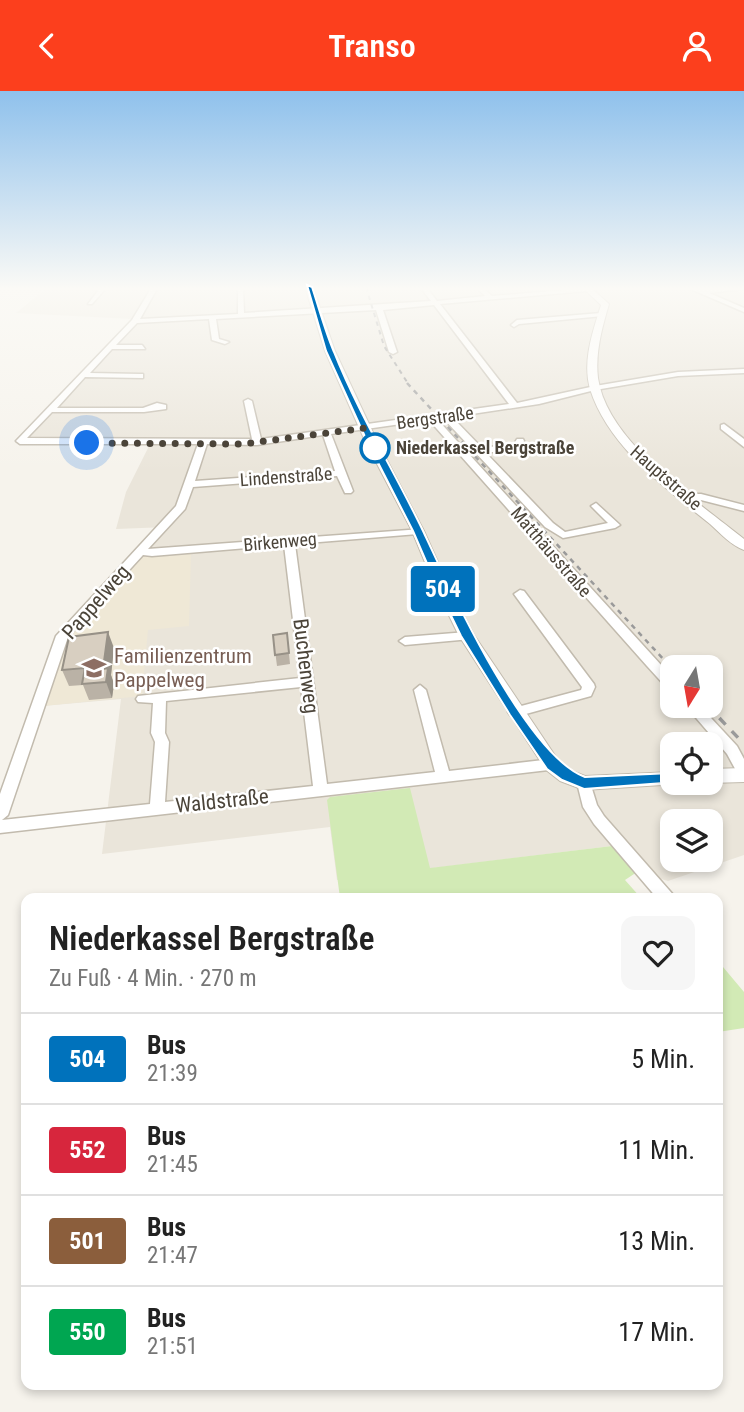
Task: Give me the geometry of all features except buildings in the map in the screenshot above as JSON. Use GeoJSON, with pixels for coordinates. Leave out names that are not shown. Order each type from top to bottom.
{"type":"FeatureCollection","features":[{"type":"Feature","properties":{"kind":"street"},"geometry":{"type":"LineString","coordinates":[[50,410],[108,349]]}},
{"type":"Feature","properties":{"kind":"street"},"geometry":{"type":"LineString","coordinates":[[329,349],[467,636],[552,765],[566,776],[584,783],[660,780]]}},
{"type":"Feature","properties":{"kind":"street"},"geometry":{"type":"LineString","coordinates":[[471,349],[515,406]]}},
{"type":"Feature","properties":{"kind":"street","name":"Hauptstraße"},"geometry":{"type":"LineString","coordinates":[[593,349],[595,388],[624,440],[744,546]]}},
{"type":"Feature","properties":{"kind":"street","name":"Bergstraße"},"geometry":{"type":"LineString","coordinates":[[50,410],[20,441],[257,442],[515,406],[595,388],[678,374],[744,371]]}},
{"type":"Feature","properties":{"kind":"street"},"geometry":{"type":"LineString","coordinates":[[84,375],[140,376]]}},
{"type":"Feature","properties":{"kind":"street"},"geometry":{"type":"LineString","coordinates":[[248,401],[257,442]]}},
{"type":"Feature","properties":{"kind":"street"},"geometry":{"type":"LineString","coordinates":[[50,410],[144,410]]}},
{"type":"Feature","properties":{"kind":"street"},"geometry":{"type":"LineString","coordinates":[[446,416],[482,451],[531,506],[563,535],[615,525],[596,506]]}},
{"type":"Feature","properties":{"kind":"street","name":"Matthäusstraße"},"geometry":{"type":"LineString","coordinates":[[432,418],[461,454],[513,507],[660,672]]}},
{"type":"Feature","properties":{"kind":"street"},"geometry":{"type":"LineString","coordinates":[[724,428],[742,441]]}},
{"type":"Feature","properties":{"kind":"street","name":"Lindenstraße"},"geometry":{"type":"LineString","coordinates":[[189,484],[341,473],[326,433]]}},
{"type":"Feature","properties":{"kind":"street"},"geometry":{"type":"LineString","coordinates":[[482,451],[517,446],[520,442]]}},
{"type":"Feature","properties":{"kind":"street","name":"Pappelweg"},"geometry":{"type":"LineString","coordinates":[[0,815],[62,636],[181,507],[203,443]]}},
{"type":"Feature","properties":{"kind":"street"},"geometry":{"type":"LineString","coordinates":[[341,473],[348,491]]}},
{"type":"Feature","properties":{"kind":"street"},"geometry":{"type":"LineString","coordinates":[[687,497],[701,497],[744,508]]}},
{"type":"Feature","properties":{"kind":"street","name":"Birkenweg"},"geometry":{"type":"LineString","coordinates":[[141,551],[152,553],[418,531]]}},
{"type":"Feature","properties":{"kind":"street","name":"Buchenweg"},"geometry":{"type":"LineString","coordinates":[[289,542],[321,791]]}},
{"type":"Feature","properties":{"kind":"street"},"geometry":{"type":"LineString","coordinates":[[515,712],[586,693],[589,687],[520,594]]}},
{"type":"Feature","properties":{"kind":"street"},"geometry":{"type":"LineString","coordinates":[[405,641],[467,636]]}},
{"type":"Feature","properties":{"kind":"street"},"geometry":{"type":"LineString","coordinates":[[143,699],[308,682]]}},
{"type":"Feature","properties":{"kind":"street"},"geometry":{"type":"LineString","coordinates":[[420,690],[443,777]]}},
{"type":"Feature","properties":{"kind":"street"},"geometry":{"type":"LineString","coordinates":[[157,808],[162,742],[158,733],[160,697]]}},
{"type":"Feature","properties":{"kind":"street"},"geometry":{"type":"LineString","coordinates":[[703,718],[732,750],[744,773],[723,775]]}},
{"type":"Feature","properties":{"kind":"street","name":"Waldstraße"},"geometry":{"type":"LineString","coordinates":[[0,827],[552,765]]}},
{"type":"Feature","properties":{"kind":"street"},"geometry":{"type":"LineString","coordinates":[[584,783],[590,807],[595,814],[664,893]]}},
{"type":"Feature","properties":{"kind":"shaded area"},"geometry":{"type":"Polygon","coordinates":[[[106,349],[744,349],[744,855],[723,862],[723,809],[660,809],[660,872],[694,872],[668,881],[637,872],[612,846],[337,880],[330,827],[102,854],[121,699],[43,706],[65,637],[167,527],[116,529],[126,492],[151,442],[28,437],[106,349]]]}},
{"type":"Feature","properties":{"kind":"shaded area"},"geometry":{"type":"Polygon","coordinates":[[[191,552],[189,626],[148,630],[142,696],[43,706],[65,637],[139,556],[191,552]]]}},
{"type":"Feature","properties":{"kind":"green space"},"geometry":{"type":"Polygon","coordinates":[[[410,788],[430,868],[612,846],[637,872],[625,880],[637,893],[339,893],[327,800],[330,797],[410,788]]]}},
{"type":"Feature","properties":{"kind":"green space"},"geometry":{"type":"Polygon","coordinates":[[[723,967],[744,992],[744,1028],[723,1031],[723,967]]]}},
{"type":"Feature","properties":{"kind":"railway"},"geometry":{"type":"LineString","coordinates":[[386,349],[409,385]]}},
{"type":"Feature","properties":{"kind":"railway"},"geometry":{"type":"LineString","coordinates":[[407,383],[660,655]]}},
{"type":"Feature","properties":{"kind":"railway"},"geometry":{"type":"LineString","coordinates":[[719,718],[744,744]]}},
{"type":"Feature","properties":{"kind":"bus line","name":"504"},"geometry":{"type":"LineString","coordinates":[[330,349],[371,441],[418,531],[467,636],[552,765],[566,776],[584,783],[660,780]]}},
{"type":"Feature","properties":{"kind":"place","name":"Niederkassel Bergstraße"},"geometry":{"type":"Point","coordinates":[375,448]}},
{"type":"Feature","properties":{"kind":"place","name":"Familienzentrum Pappelweg"},"geometry":{"type":"Point","coordinates":[94,668]}},
{"type":"Feature","properties":{"kind":"route"},"geometry":{"type":"LineString","coordinates":[[87,443],[243,444],[366,428],[375,448]]}}]}
